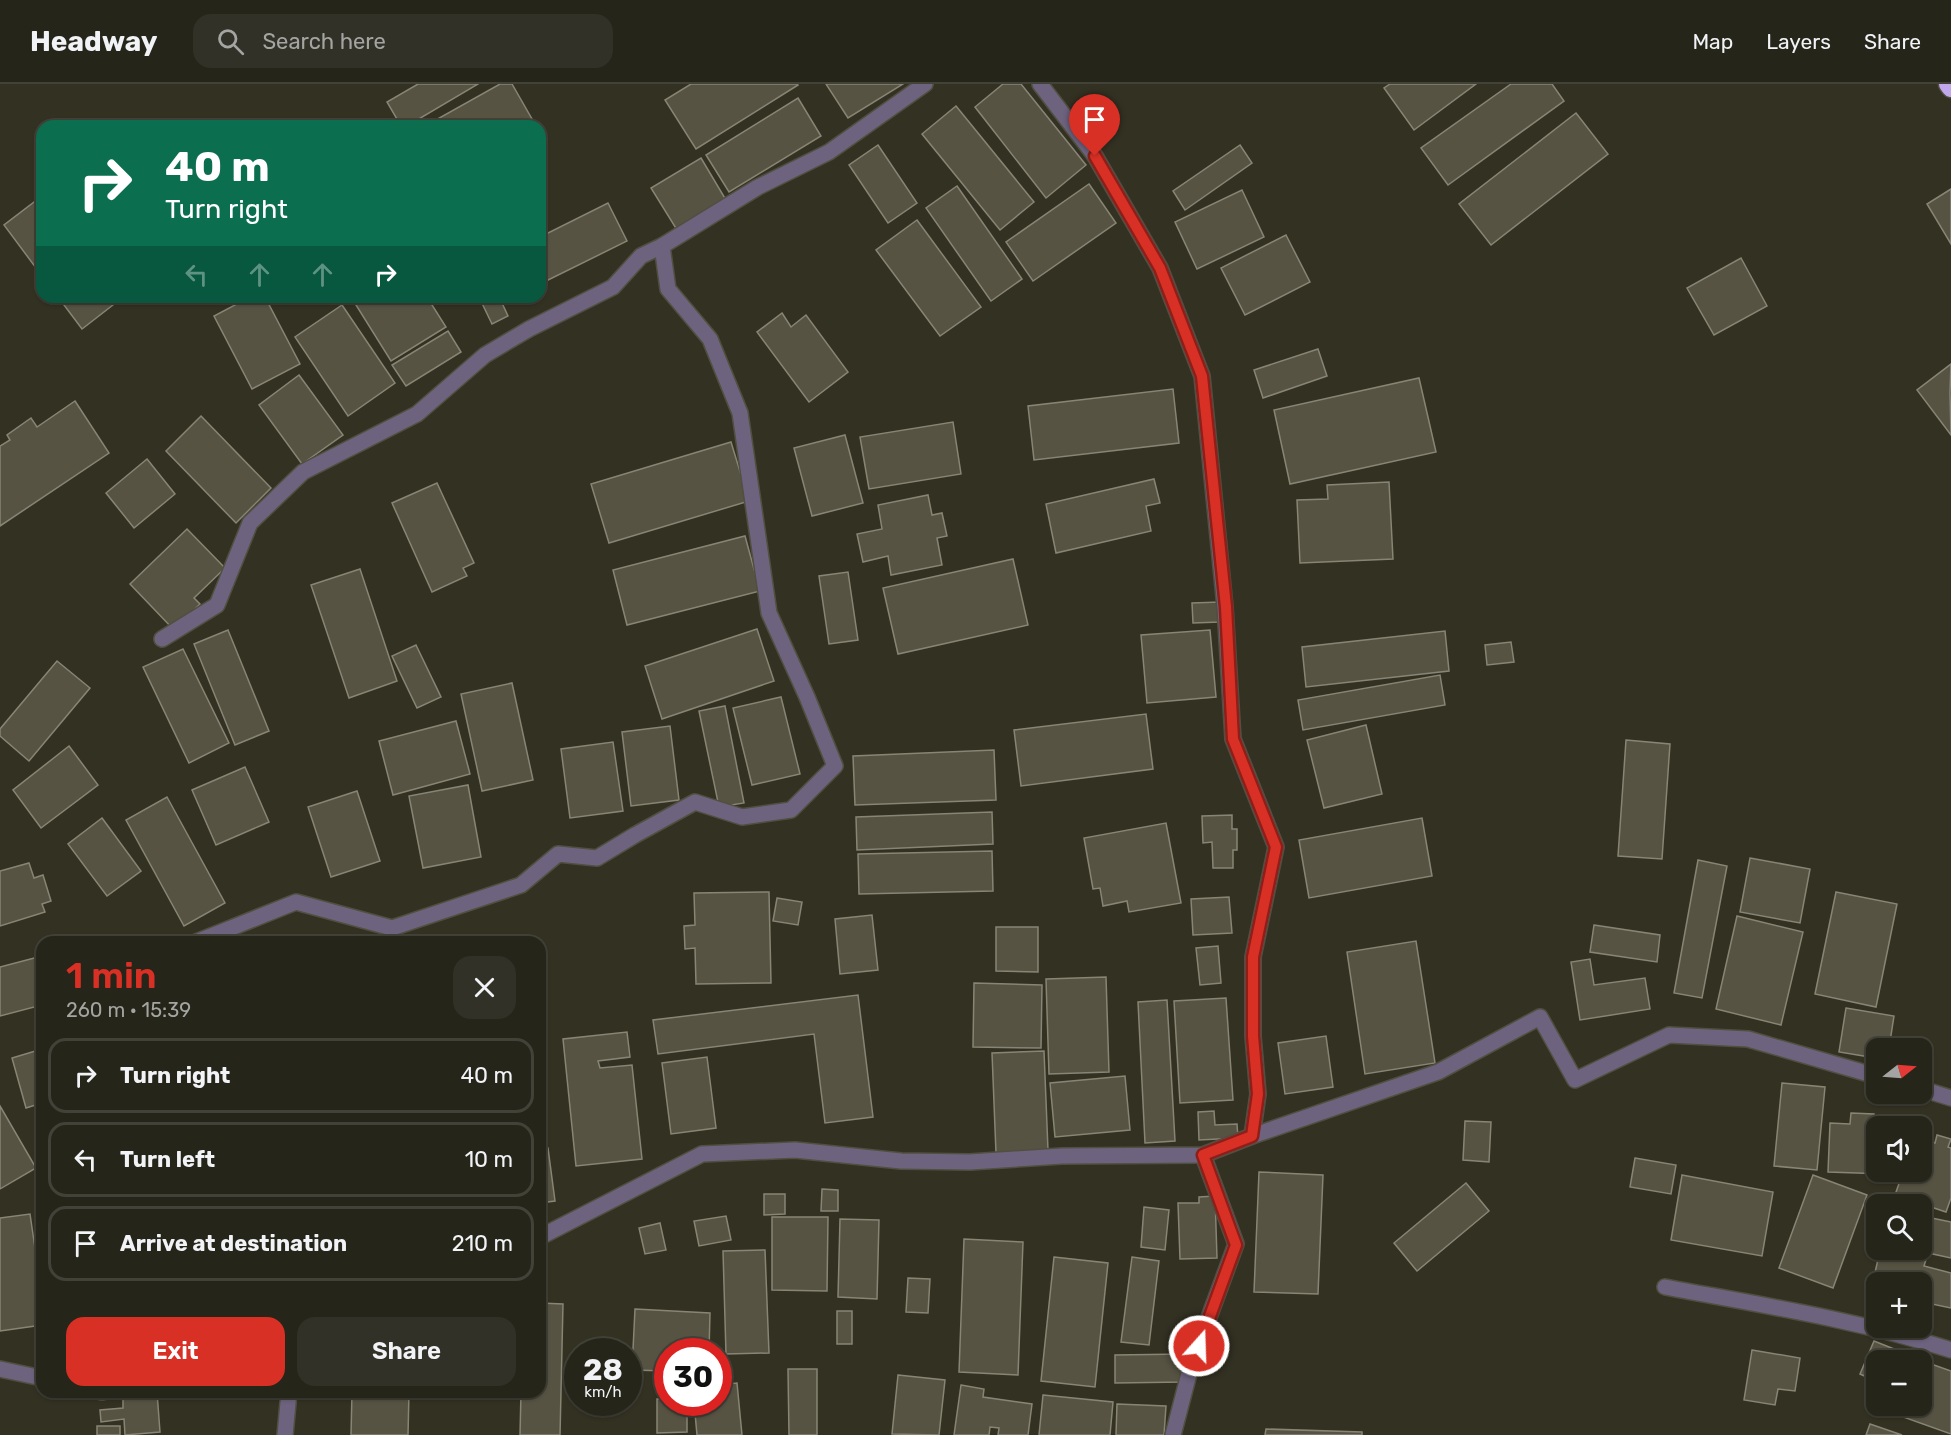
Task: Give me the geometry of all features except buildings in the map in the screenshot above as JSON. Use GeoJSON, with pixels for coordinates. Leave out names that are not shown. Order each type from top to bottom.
{"type":"FeatureCollection","features":[{"type":"Feature","properties":{"kind":"highway"},"geometry":{"type":"LineString","coordinates":[[1948,84],[1951,88]]}},
{"type":"Feature","properties":{"kind":"street"},"geometry":{"type":"LineString","coordinates":[[162,639],[217,605],[250,523],[303,472],[417,414],[485,355],[530,329],[613,287],[641,256],[662,246],[758,187],[829,152],[925,84]]}},
{"type":"Feature","properties":{"kind":"street"},"geometry":{"type":"LineString","coordinates":[[1040,84],[1095,156],[1160,268],[1202,376],[1226,607],[1233,739],[1276,847],[1253,957],[1253,1036],[1258,1094],[1252,1136]]}},
{"type":"Feature","properties":{"kind":"street"},"geometry":{"type":"LineString","coordinates":[[211,936],[296,902],[392,928],[521,885],[558,854],[597,858],[695,802],[742,817],[791,810],[835,766],[769,613],[740,413],[710,339],[668,289],[662,246]]}},
{"type":"Feature","properties":{"kind":"street"},"geometry":{"type":"LineString","coordinates":[[546,1234],[702,1154],[795,1150],[901,1161],[970,1162],[1062,1156],[1203,1155],[1438,1072],[1540,1017],[1575,1080],[1669,1035],[1748,1039],[1866,1073]]}},
{"type":"Feature","properties":{"kind":"street"},"geometry":{"type":"LineString","coordinates":[[1932,1092],[1951,1098]]}},
{"type":"Feature","properties":{"kind":"street"},"geometry":{"type":"LineString","coordinates":[[1173,1435],[1191,1366],[1236,1245],[1203,1155]]}},
{"type":"Feature","properties":{"kind":"street"},"geometry":{"type":"LineString","coordinates":[[1665,1287],[1816,1315],[1951,1350]]}},
{"type":"Feature","properties":{"kind":"street"},"geometry":{"type":"LineString","coordinates":[[0,1369],[36,1377]]}},
{"type":"Feature","properties":{"kind":"street"},"geometry":{"type":"LineString","coordinates":[[285,1435],[288,1398]]}},
{"type":"Feature","properties":{"kind":"route"},"geometry":{"type":"LineString","coordinates":[[1095,156],[1160,268],[1202,376],[1226,607],[1233,739],[1276,847],[1253,957],[1253,1036],[1258,1094],[1252,1136],[1203,1155],[1236,1245],[1199,1346]]}}]}
